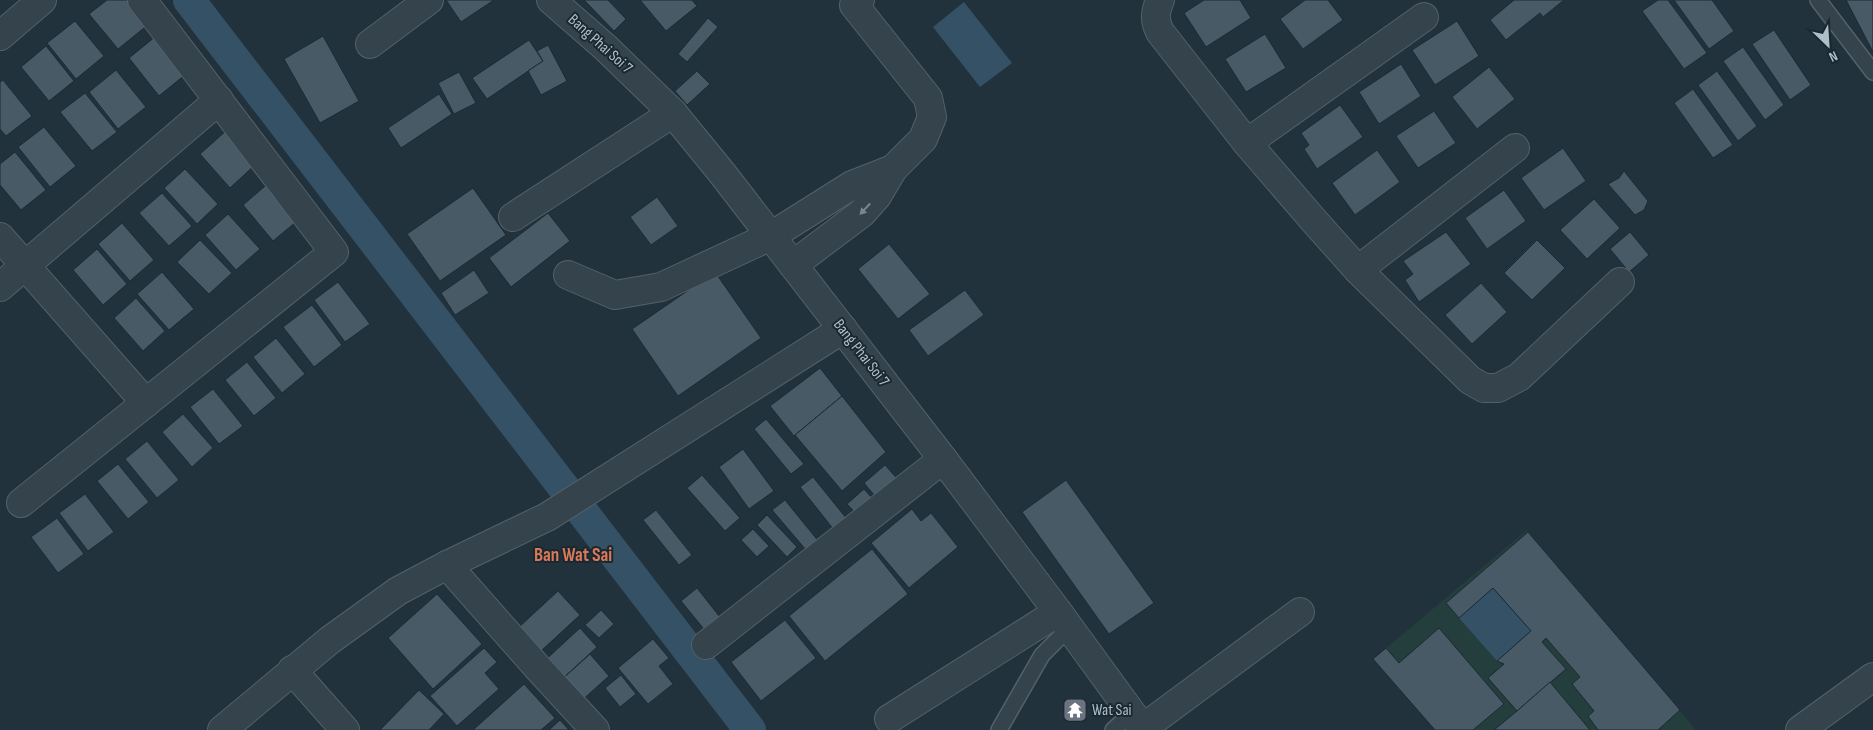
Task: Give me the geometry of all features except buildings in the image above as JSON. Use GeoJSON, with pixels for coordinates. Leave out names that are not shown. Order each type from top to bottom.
{"type":"FeatureCollection","features":[{"type":"Feature","properties":{"kind":"street"},"geometry":{"type":"LineString","coordinates":[[0,36],[42,0]]}},
{"type":"Feature","properties":{"kind":"street"},"geometry":{"type":"LineString","coordinates":[[22,502],[334,252],[142,0]]}},
{"type":"Feature","properties":{"kind":"street"},"geometry":{"type":"LineString","coordinates":[[370,44],[429,0]]}},
{"type":"Feature","properties":{"kind":"street","name":"Bang Phai Soi 7"},"geometry":{"type":"LineString","coordinates":[[551,0],[606,48],[673,113],[771,236],[1064,620],[1133,725]]}},
{"type":"Feature","properties":{"kind":"street"},"geometry":{"type":"LineString","coordinates":[[1160,0],[1156,11],[1156,23],[1160,32],[1247,144],[1358,270],[1470,380],[1484,388],[1498,388],[1519,377],[1620,282]]}},
{"type":"Feature","properties":{"kind":"street"},"geometry":{"type":"LineString","coordinates":[[793,265],[862,213],[877,196],[893,169],[923,138],[932,117],[928,98],[855,2]]}},
{"type":"Feature","properties":{"kind":"street"},"geometry":{"type":"LineString","coordinates":[[1247,144],[1424,17]]}},
{"type":"Feature","properties":{"kind":"street"},"geometry":{"type":"LineString","coordinates":[[0,287],[219,100]]}},
{"type":"Feature","properties":{"kind":"street"},"geometry":{"type":"LineString","coordinates":[[514,217],[673,113]]}},
{"type":"Feature","properties":{"kind":"street"},"geometry":{"type":"LineString","coordinates":[[1358,270],[1514,148]]}},
{"type":"Feature","properties":{"kind":"street"},"geometry":{"type":"LineString","coordinates":[[568,275],[615,295],[661,287],[771,236],[852,185],[893,169]]}},
{"type":"Feature","properties":{"kind":"street"},"geometry":{"type":"LineString","coordinates":[[0,237],[146,403]]}},
{"type":"Feature","properties":{"kind":"street"},"geometry":{"type":"LineString","coordinates":[[222,730],[292,670],[398,591],[547,517],[842,329]]}},
{"type":"Feature","properties":{"kind":"street"},"geometry":{"type":"LineString","coordinates":[[706,645],[943,460]]}},
{"type":"Feature","properties":{"kind":"street"},"geometry":{"type":"LineString","coordinates":[[447,565],[595,730]]}},
{"type":"Feature","properties":{"kind":"street"},"geometry":{"type":"LineString","coordinates":[[1133,725],[1300,612]]}},
{"type":"Feature","properties":{"kind":"street"},"geometry":{"type":"LineString","coordinates":[[889,719],[1064,620]]}},
{"type":"Feature","properties":{"kind":"street"},"geometry":{"type":"LineString","coordinates":[[292,670],[345,730]]}},
{"type":"Feature","properties":{"kind":"street"},"geometry":{"type":"LineString","coordinates":[[1800,730],[1873,677]]}},
{"type":"Feature","properties":{"kind":"lane"},"geometry":{"type":"LineString","coordinates":[[1818,0],[1873,72]]}},
{"type":"Feature","properties":{"kind":"lane"},"geometry":{"type":"LineString","coordinates":[[999,730],[1064,620]]}},
{"type":"Feature","properties":{"kind":"green space"},"geometry":{"type":"Polygon","coordinates":[[[1527,530],[1696,730],[1435,730],[1373,659],[1527,530]]]}},
{"type":"Feature","properties":{"kind":"water"},"geometry":{"type":"Polygon","coordinates":[[[964,2],[1012,63],[980,87],[933,27],[964,2]]]}},
{"type":"Feature","properties":{"kind":"water"},"geometry":{"type":"Polygon","coordinates":[[[1493,588],[1531,631],[1497,661],[1459,618],[1493,588]]]}},
{"type":"Feature","properties":{"kind":"waterway"},"geometry":{"type":"LineString","coordinates":[[189,0],[750,730]]}},
{"type":"Feature","properties":{"kind":"place","name":"Wat Sai"},"geometry":{"type":"Point","coordinates":[1075,710]}},
{"type":"Feature","properties":{"kind":"district","name":"Ban Wat Sai"},"geometry":{"type":"Point","coordinates":[573,555]}}]}
